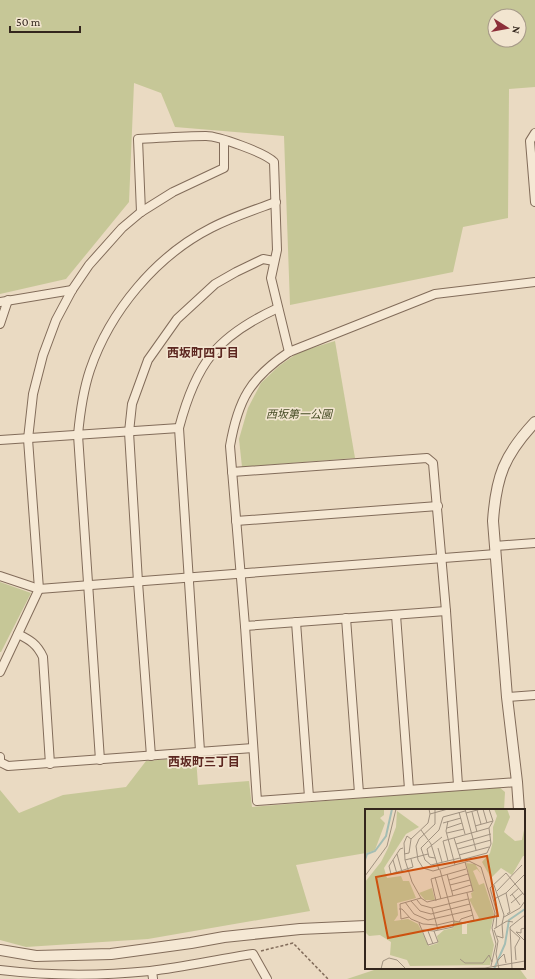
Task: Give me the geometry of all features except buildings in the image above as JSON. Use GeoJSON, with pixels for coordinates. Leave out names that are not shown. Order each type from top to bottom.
{"type":"FeatureCollection","features":[{"type":"Feature","properties":{"kind":"street"},"geometry":{"type":"LineString","coordinates":[[535,133],[530,141],[535,202]]}},
{"type":"Feature","properties":{"kind":"street"},"geometry":{"type":"LineString","coordinates":[[142,212],[138,139],[208,136],[257,151],[270,158],[274,162],[277,250],[271,278],[289,352]]}},
{"type":"Feature","properties":{"kind":"street"},"geometry":{"type":"LineString","coordinates":[[0,672],[39,589],[28,438],[33,394],[43,355],[56,320],[72,290],[102,250],[122,228],[142,212],[192,182],[224,168],[224,141]]}},
{"type":"Feature","properties":{"kind":"street"},"geometry":{"type":"LineString","coordinates":[[100,760],[78,435],[80,410],[90,370],[104,337],[138,285],[177,249],[211,228],[276,202]]}},
{"type":"Feature","properties":{"kind":"street"},"geometry":{"type":"LineString","coordinates":[[151,756],[138,582],[130,432],[132,404],[148,360],[177,319],[197,299],[222,280],[263,259],[274,261]]}},
{"type":"Feature","properties":{"kind":"street"},"geometry":{"type":"LineString","coordinates":[[517,782],[257,800],[245,626],[230,446],[235,418],[244,396],[256,379],[267,368],[289,352],[435,294],[464,289],[535,282]]}},
{"type":"Feature","properties":{"kind":"street"},"geometry":{"type":"LineString","coordinates":[[0,324],[4,301],[72,290]]}},
{"type":"Feature","properties":{"kind":"street"},"geometry":{"type":"LineString","coordinates":[[200,751],[179,428],[185,404],[193,383],[209,358],[224,339],[254,319],[278,308]]}},
{"type":"Feature","properties":{"kind":"street"},"geometry":{"type":"LineString","coordinates":[[519,809],[507,697],[493,521],[495,492],[505,462],[520,438],[535,422]]}},
{"type":"Feature","properties":{"kind":"street"},"geometry":{"type":"LineString","coordinates":[[0,440],[179,428]]}},
{"type":"Feature","properties":{"kind":"street"},"geometry":{"type":"LineString","coordinates":[[232,472],[427,458],[433,463],[438,506],[458,785]]}},
{"type":"Feature","properties":{"kind":"street"},"geometry":{"type":"LineString","coordinates":[[236,521],[438,506]]}},
{"type":"Feature","properties":{"kind":"street"},"geometry":{"type":"LineString","coordinates":[[0,576],[39,589],[88,586],[442,558],[535,543]]}},
{"type":"Feature","properties":{"kind":"street"},"geometry":{"type":"LineString","coordinates":[[245,626],[446,611]]}},
{"type":"Feature","properties":{"kind":"street"},"geometry":{"type":"LineString","coordinates":[[396,615],[409,789]]}},
{"type":"Feature","properties":{"kind":"street"},"geometry":{"type":"LineString","coordinates":[[346,618],[359,793]]}},
{"type":"Feature","properties":{"kind":"street"},"geometry":{"type":"LineString","coordinates":[[296,622],[309,797]]}},
{"type":"Feature","properties":{"kind":"street"},"geometry":{"type":"LineString","coordinates":[[18,634],[34,642],[43,657],[50,764]]}},
{"type":"Feature","properties":{"kind":"street"},"geometry":{"type":"LineString","coordinates":[[507,697],[535,695]]}},
{"type":"Feature","properties":{"kind":"street"},"geometry":{"type":"LineString","coordinates":[[0,757],[0,762],[8,766],[253,748]]}},
{"type":"Feature","properties":{"kind":"street"},"geometry":{"type":"LineString","coordinates":[[0,950],[36,956],[111,954],[224,937],[300,929],[365,926]]}},
{"type":"Feature","properties":{"kind":"street"},"geometry":{"type":"LineString","coordinates":[[0,970],[41,976],[80,974],[152,975],[253,954],[267,979]]}},
{"type":"Feature","properties":{"kind":"path"},"geometry":{"type":"LineString","coordinates":[[253,954],[293,943],[328,979]]}},
{"type":"Feature","properties":{"kind":"green space"},"geometry":{"type":"Polygon","coordinates":[[[0,0],[535,0],[535,87],[509,89],[508,218],[463,227],[453,272],[290,305],[284,136],[175,127],[161,93],[134,83],[129,202],[66,279],[0,294],[0,0]]]}},
{"type":"Feature","properties":{"kind":"green space","name":"西坂第一公園"},"geometry":{"type":"Polygon","coordinates":[[[335,341],[355,458],[242,467],[239,439],[248,408],[261,383],[279,366],[299,352],[335,341]]]}},
{"type":"Feature","properties":{"kind":"green space"},"geometry":{"type":"Polygon","coordinates":[[[0,582],[31,593],[1,652],[0,652],[0,582]]]}},
{"type":"Feature","properties":{"kind":"green space"},"geometry":{"type":"Polygon","coordinates":[[[196,757],[198,785],[249,781],[252,807],[499,787],[505,792],[504,809],[365,809],[365,853],[296,865],[310,911],[148,939],[26,947],[0,940],[0,790],[19,813],[63,795],[126,787],[146,761],[196,757]]]}},
{"type":"Feature","properties":{"kind":"green space"},"geometry":{"type":"Polygon","coordinates":[[[377,969],[520,969],[527,979],[347,979],[377,969]]]}},
{"type":"Feature","properties":{"kind":"district","name":"西坂町四丁目"},"geometry":{"type":"Point","coordinates":[203,353]}},
{"type":"Feature","properties":{"kind":"district","name":"西坂町三丁目"},"geometry":{"type":"Point","coordinates":[204,762]}}]}
